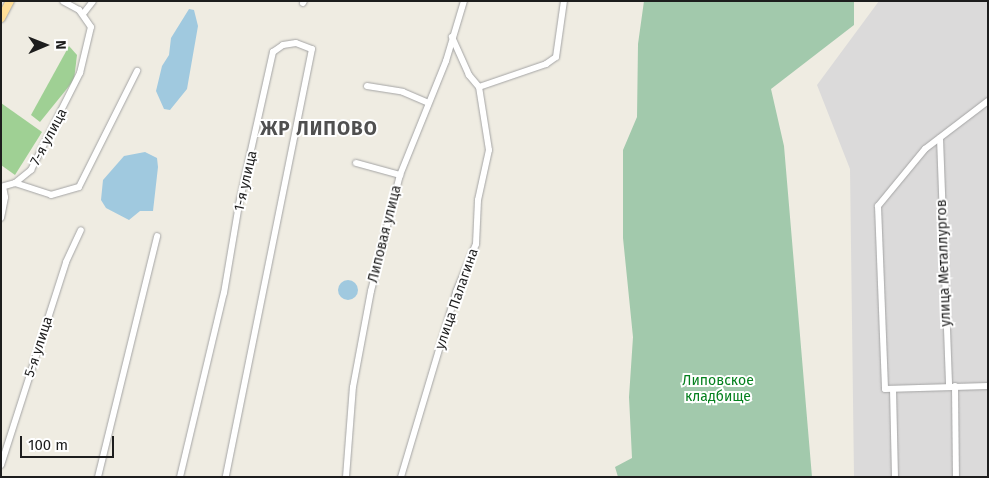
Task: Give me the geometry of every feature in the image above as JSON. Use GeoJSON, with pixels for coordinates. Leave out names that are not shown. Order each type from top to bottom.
{"type":"FeatureCollection","features":[{"type":"Feature","properties":{"kind":"main road"},"geometry":{"type":"LineString","coordinates":[[1,18],[10,1]]}},
{"type":"Feature","properties":{"kind":"street"},"geometry":{"type":"LineString","coordinates":[[63,1],[83,14],[93,1]]}},
{"type":"Feature","properties":{"kind":"street","name":"Липовая улица"},"geometry":{"type":"LineString","coordinates":[[346,477],[353,387],[364,319],[400,175],[464,1]]}},
{"type":"Feature","properties":{"kind":"street"},"geometry":{"type":"LineString","coordinates":[[479,88],[556,57],[564,1]]}},
{"type":"Feature","properties":{"kind":"street","name":"7-я улица"},"geometry":{"type":"LineString","coordinates":[[15,183],[31,170],[75,88],[90,32],[90,22],[83,14]]}},
{"type":"Feature","properties":{"kind":"street","name":"улица Палагина"},"geometry":{"type":"LineString","coordinates":[[401,477],[456,292],[476,244],[478,200],[490,150],[479,88],[469,75],[452,36]]}},
{"type":"Feature","properties":{"kind":"street","name":"1-я улица"},"geometry":{"type":"LineString","coordinates":[[180,477],[233,247],[274,52],[283,44],[296,43],[312,50],[226,477]]}},
{"type":"Feature","properties":{"kind":"street"},"geometry":{"type":"LineString","coordinates":[[1,218],[5,197],[2,187],[15,183],[50,195],[79,187],[137,71]]}},
{"type":"Feature","properties":{"kind":"street"},"geometry":{"type":"LineString","coordinates":[[367,86],[403,92],[427,102]]}},
{"type":"Feature","properties":{"kind":"street"},"geometry":{"type":"LineString","coordinates":[[988,101],[925,148],[878,206],[885,389],[988,386]]}},
{"type":"Feature","properties":{"kind":"street","name":"улица Металлургов"},"geometry":{"type":"LineString","coordinates":[[940,138],[956,477]]}},
{"type":"Feature","properties":{"kind":"street"},"geometry":{"type":"LineString","coordinates":[[356,163],[400,175]]}},
{"type":"Feature","properties":{"kind":"street","name":"5-я улица"},"geometry":{"type":"LineString","coordinates":[[1,465],[66,262],[81,230]]}},
{"type":"Feature","properties":{"kind":"street"},"geometry":{"type":"LineString","coordinates":[[98,477],[157,236]]}},
{"type":"Feature","properties":{"kind":"street"},"geometry":{"type":"LineString","coordinates":[[893,388],[895,477]]}},
{"type":"Feature","properties":{"kind":"shaded area"},"geometry":{"type":"Polygon","coordinates":[[[879,1],[988,1],[988,477],[854,477],[850,169],[817,85],[879,1]]]}},
{"type":"Feature","properties":{"kind":"green space","name":"Липовское кладбище"},"geometry":{"type":"Polygon","coordinates":[[[644,1],[854,1],[854,25],[771,89],[784,146],[812,477],[618,477],[615,467],[632,458],[629,397],[633,337],[623,238],[623,150],[637,117],[638,44],[644,1]]]}},
{"type":"Feature","properties":{"kind":"green space"},"geometry":{"type":"Polygon","coordinates":[[[69,46],[77,55],[74,80],[40,122],[31,115],[69,46]]]}},
{"type":"Feature","properties":{"kind":"green space"},"geometry":{"type":"Polygon","coordinates":[[[1,103],[42,132],[15,175],[1,165],[1,103]]]}},
{"type":"Feature","properties":{"kind":"water"},"geometry":{"type":"Polygon","coordinates":[[[189,9],[194,10],[198,26],[187,89],[170,110],[164,109],[156,91],[162,66],[169,55],[171,38],[189,9]]]}},
{"type":"Feature","properties":{"kind":"water"},"geometry":{"type":"Polygon","coordinates":[[[145,152],[157,158],[158,167],[153,211],[140,211],[129,220],[106,208],[101,200],[103,180],[124,156],[145,152]]]}},
{"type":"Feature","properties":{"kind":"water"},"geometry":{"type":"Polygon","coordinates":[[[348,280],[355,283],[358,290],[355,297],[348,300],[341,297],[338,290],[341,283],[348,280]]]}},
{"type":"Feature","properties":{"kind":"district","name":"ЖР ЛИПОВО"},"geometry":{"type":"Point","coordinates":[319,129]}}]}
